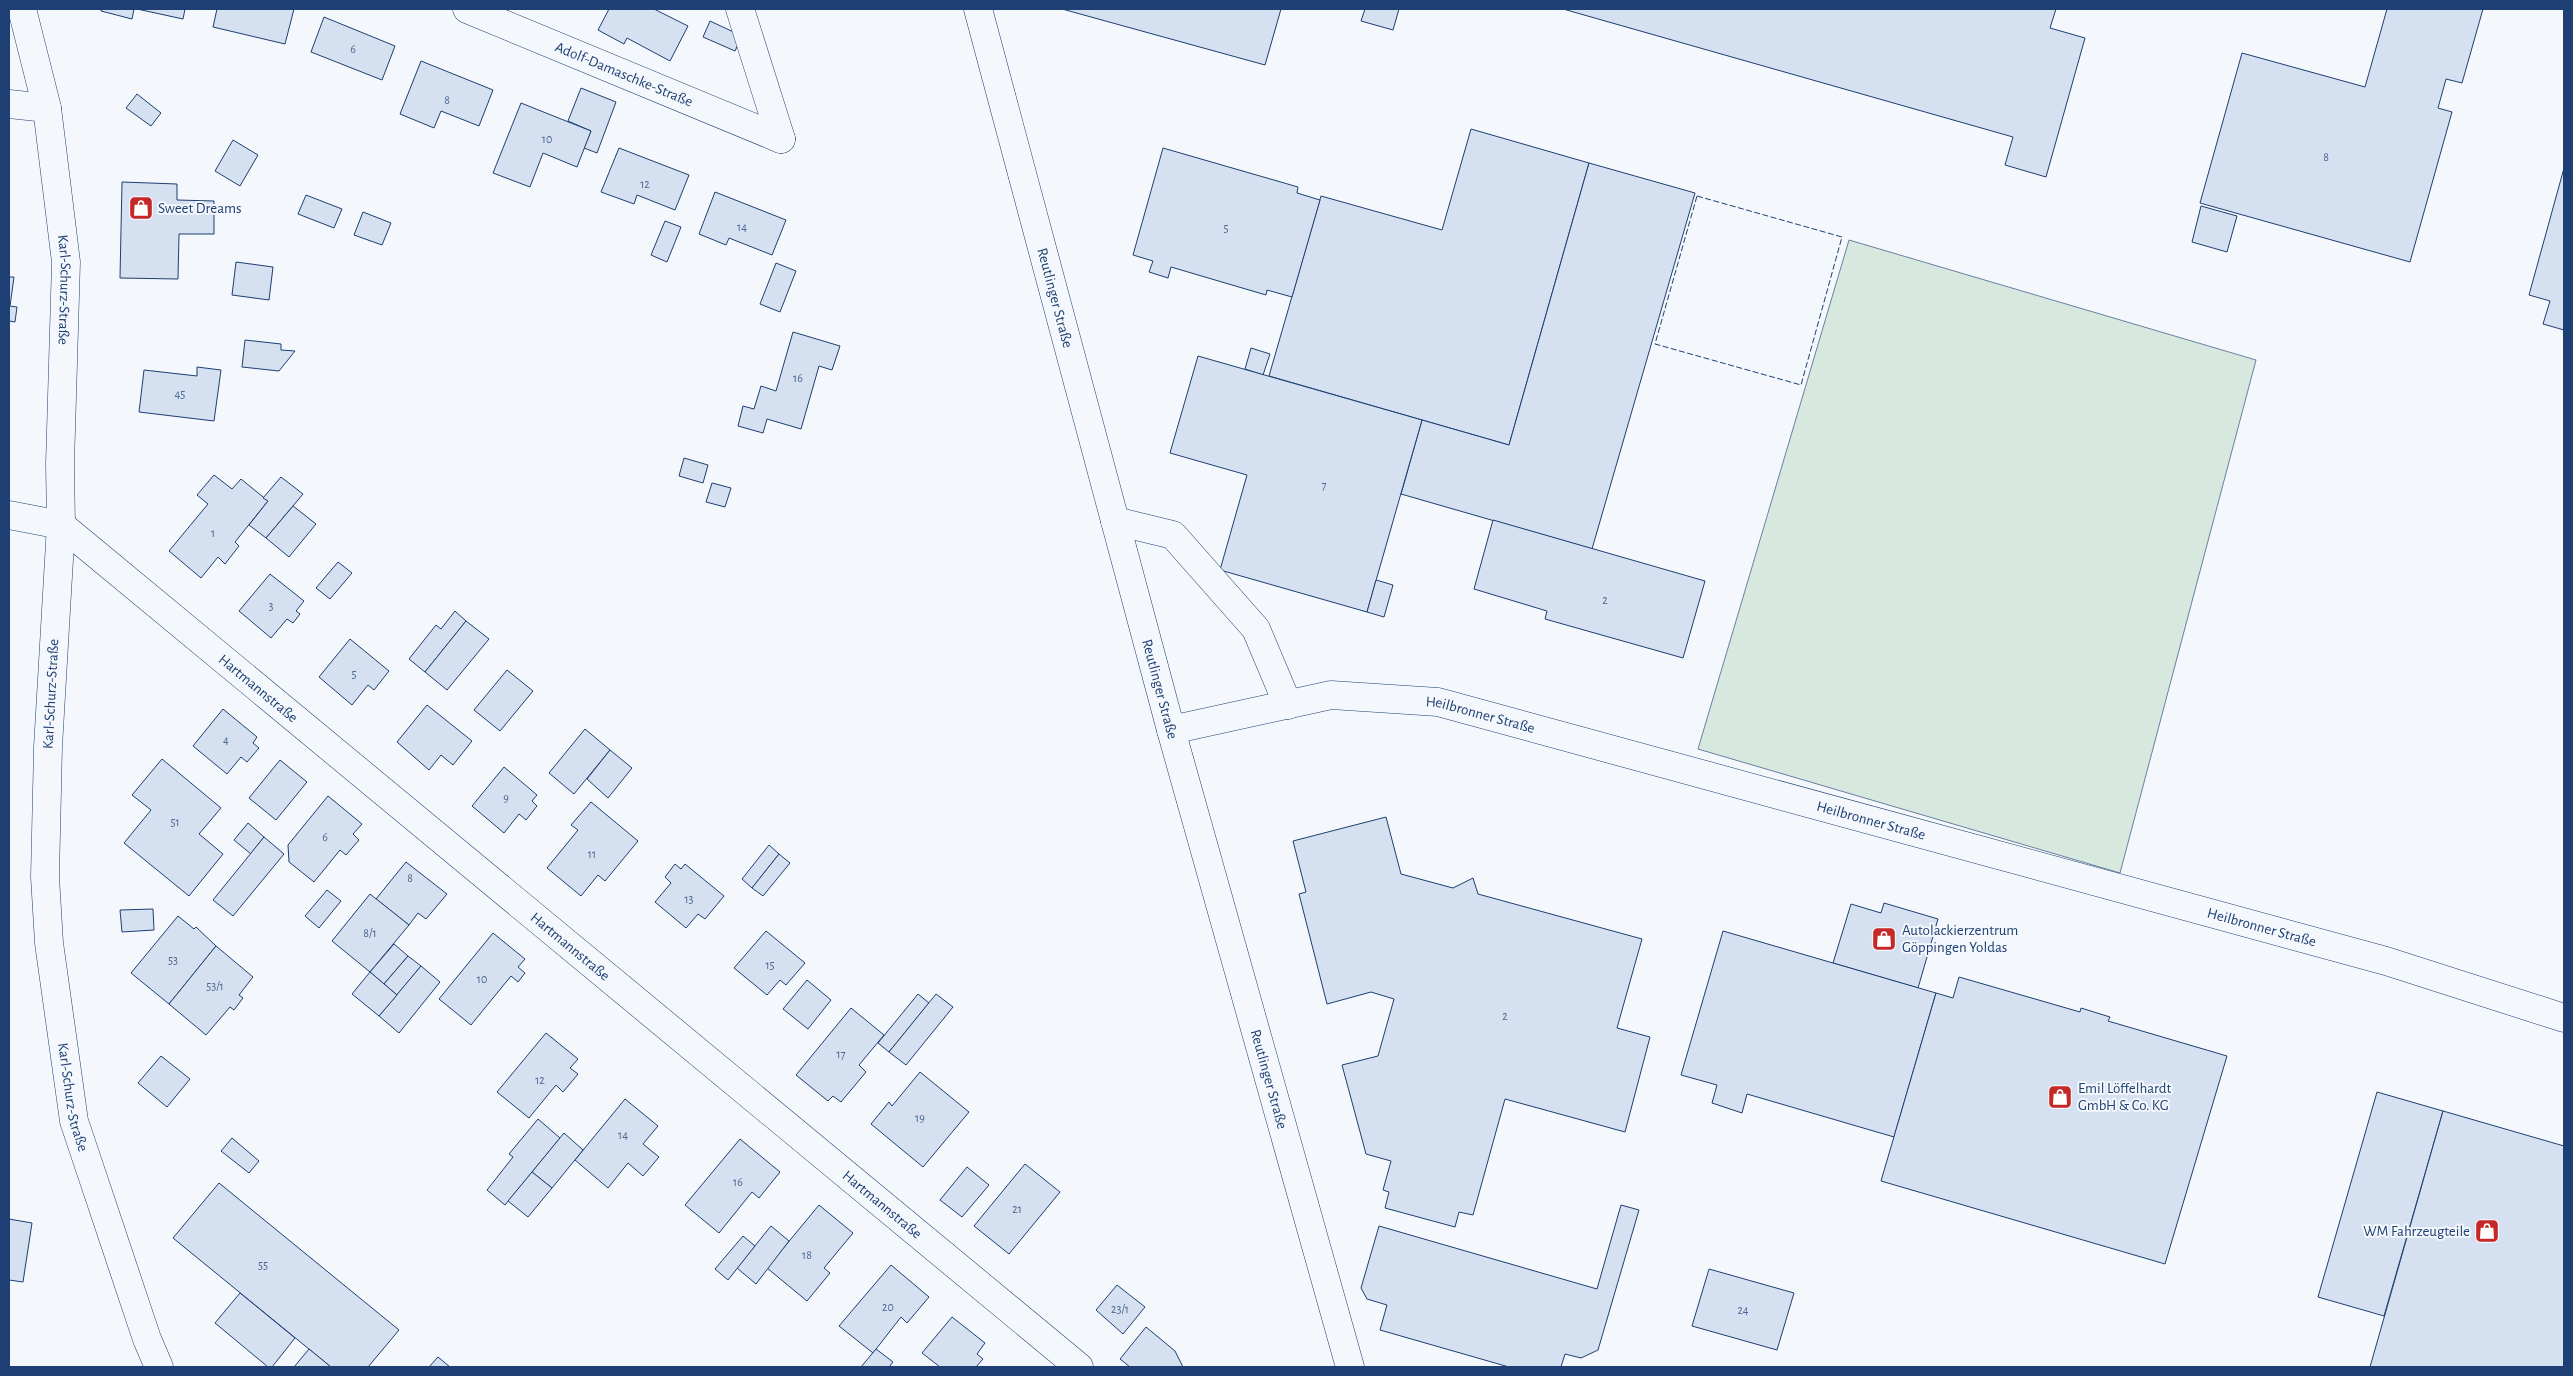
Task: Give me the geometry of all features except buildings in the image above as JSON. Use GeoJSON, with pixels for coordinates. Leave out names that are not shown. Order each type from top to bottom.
{"type":"FeatureCollection","features":[{"type":"Feature","properties":{"kind":"street","name":"Karl-Schurz-Straße"},"geometry":{"type":"LineString","coordinates":[[22,9],[47,108],[66,262],[60,464],[61,525],[48,748],[45,877],[49,943],[74,1121],[147,1339],[159,1367]]}},
{"type":"Feature","properties":{"kind":"street","name":"Adolf-Damaschke-Straße"},"geometry":{"type":"LineString","coordinates":[[467,9],[781,139],[740,9]]}},
{"type":"Feature","properties":{"kind":"street","name":"Reutlinger Straße"},"geometry":{"type":"LineString","coordinates":[[978,9],[1171,730],[1350,1367]]}},
{"type":"Feature","properties":{"kind":"street"},"geometry":{"type":"LineString","coordinates":[[9,104],[47,108]]}},
{"type":"Feature","properties":{"kind":"street"},"geometry":{"type":"LineString","coordinates":[[9,515],[61,525]]}},
{"type":"Feature","properties":{"kind":"street"},"geometry":{"type":"LineString","coordinates":[[1115,521],[1173,535],[1256,629],[1288,705]]}},
{"type":"Feature","properties":{"kind":"street","name":"Hartmannstraße"},"geometry":{"type":"LineString","coordinates":[[61,525],[1079,1367]]}},
{"type":"Feature","properties":{"kind":"street","name":"Heilbronner Straße"},"geometry":{"type":"LineString","coordinates":[[1171,730],[1331,695],[1438,702],[2386,961],[2564,1018]]}},
{"type":"Feature","properties":{"kind":"shaded area"},"geometry":{"type":"Polygon","coordinates":[[[1849,240],[2256,360],[2120,873],[1698,749],[1849,240]]]}},
{"type":"Feature","properties":{"kind":"fence"},"geometry":{"type":"LineString","coordinates":[[1697,196],[1842,237],[1801,385],[1655,344],[1697,196]]}},
{"type":"Feature","properties":{"kind":"place","name":"Sweet Dreams"},"geometry":{"type":"Point","coordinates":[141,208]}},
{"type":"Feature","properties":{"kind":"place","name":"Autolackierzentrum Göppingen Yoldas"},"geometry":{"type":"Point","coordinates":[1884,939]}},
{"type":"Feature","properties":{"kind":"place","name":"Emil Löffelhardt GmbH & Co. KG"},"geometry":{"type":"Point","coordinates":[2060,1097]}},
{"type":"Feature","properties":{"kind":"place","name":"WM Fahrzeugteile"},"geometry":{"type":"Point","coordinates":[2487,1231]}}]}
